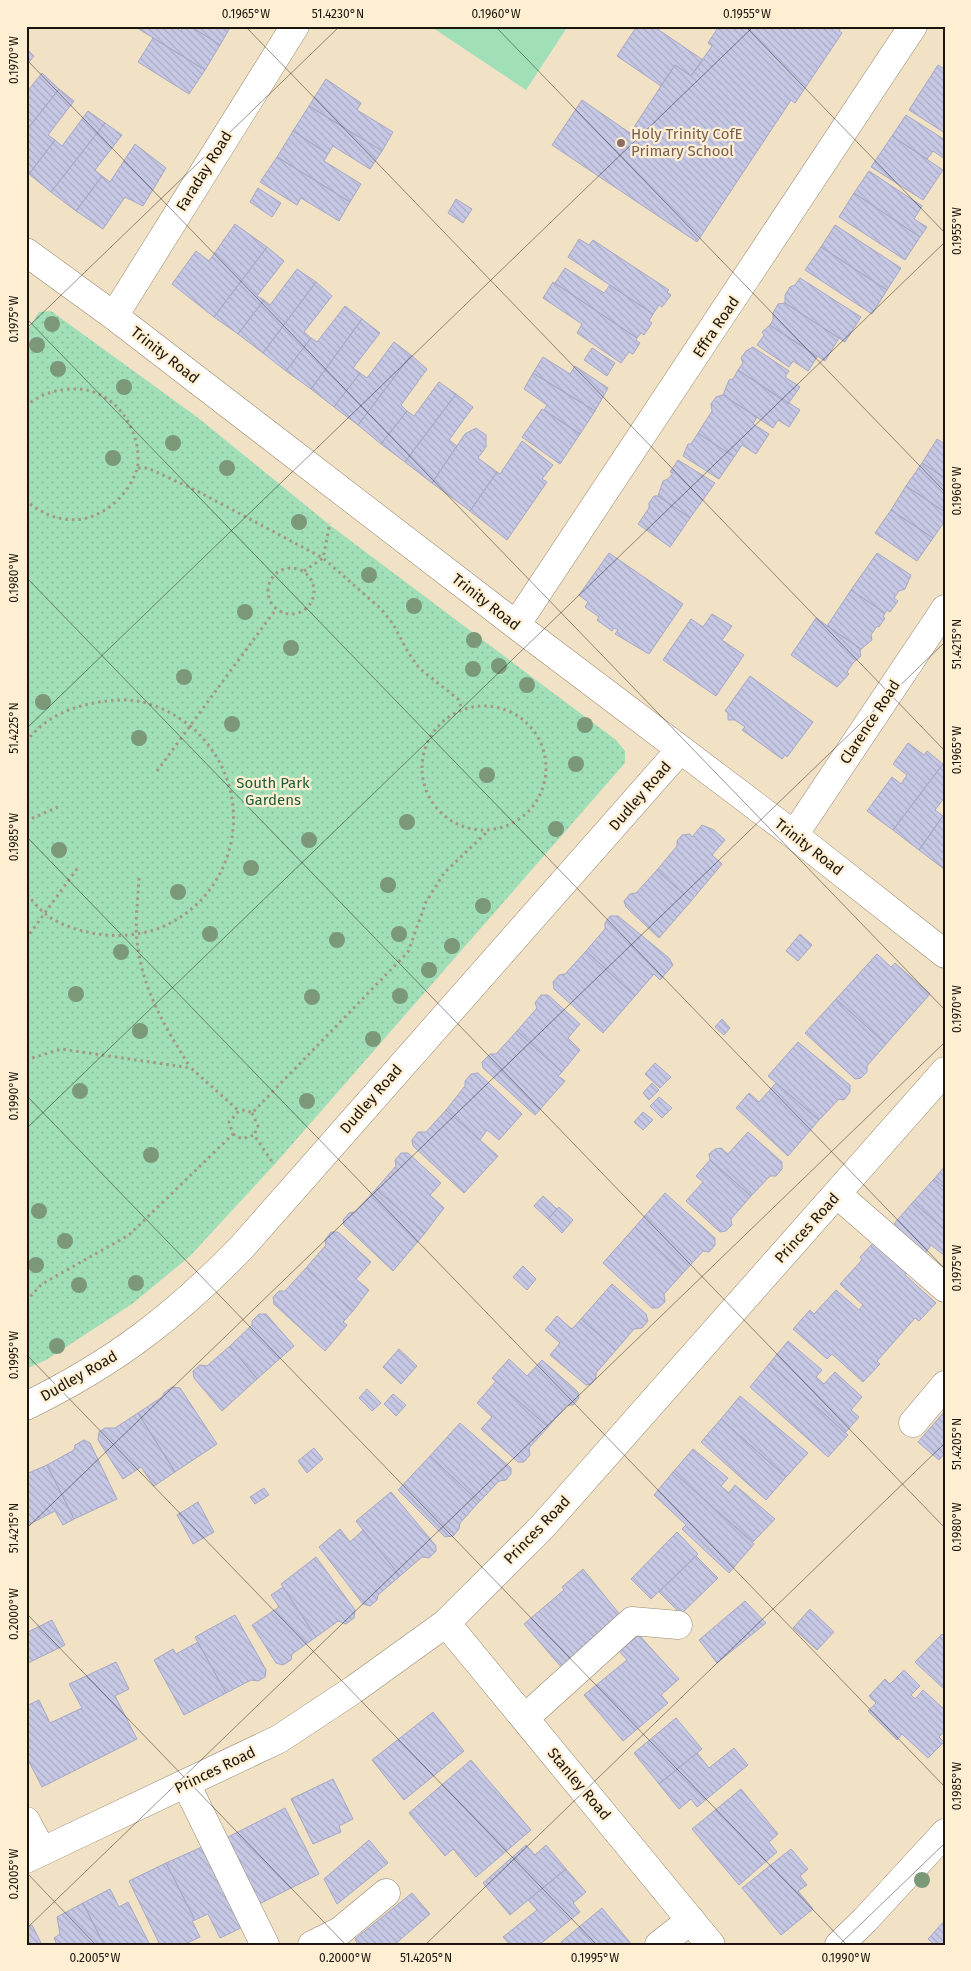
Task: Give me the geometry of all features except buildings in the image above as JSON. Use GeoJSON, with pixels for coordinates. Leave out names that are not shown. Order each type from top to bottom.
{"type":"FeatureCollection","features":[{"type":"Feature","properties":{"kind":"street","name":"Faraday Road"},"geometry":{"type":"LineString","coordinates":[[114,316],[294,26]]}},
{"type":"Feature","properties":{"kind":"street","name":"Effra Road"},"geometry":{"type":"LineString","coordinates":[[516,625],[913,26]]}},
{"type":"Feature","properties":{"kind":"street","name":"Trinity Road"},"geometry":{"type":"LineString","coordinates":[[30,263],[114,316],[516,625],[794,835],[945,954]]}},
{"type":"Feature","properties":{"kind":"street","name":"Clarence Road"},"geometry":{"type":"LineString","coordinates":[[794,835],[945,608]]}},
{"type":"Feature","properties":{"kind":"street","name":"Dudley Road"},"geometry":{"type":"LineString","coordinates":[[26,1406],[106,1363],[159,1325],[204,1286],[242,1247],[680,750]]}},
{"type":"Feature","properties":{"kind":"street","name":"Princes Road"},"geometry":{"type":"LineString","coordinates":[[34,1855],[278,1739],[353,1690],[446,1623],[544,1526],[945,1071]]}},
{"type":"Feature","properties":{"kind":"street"},"geometry":{"type":"LineString","coordinates":[[837,1194],[945,1288]]}},
{"type":"Feature","properties":{"kind":"street"},"geometry":{"type":"LineString","coordinates":[[913,1423],[945,1385]]}},
{"type":"Feature","properties":{"kind":"street"},"geometry":{"type":"LineString","coordinates":[[525,1718],[632,1621],[678,1625]]}},
{"type":"Feature","properties":{"kind":"street","name":"Stanley Road"},"geometry":{"type":"LineString","coordinates":[[446,1623],[711,1945]]}},
{"type":"Feature","properties":{"kind":"street"},"geometry":{"type":"LineString","coordinates":[[186,1784],[265,1945]]}},
{"type":"Feature","properties":{"kind":"street"},"geometry":{"type":"LineString","coordinates":[[26,1821],[34,1855]]}},
{"type":"Feature","properties":{"kind":"street"},"geometry":{"type":"LineString","coordinates":[[839,1945],[865,1920],[945,1833]]}},
{"type":"Feature","properties":{"kind":"street"},"geometry":{"type":"LineString","coordinates":[[312,1945],[340,1931],[386,1893]]}},
{"type":"Feature","properties":{"kind":"street"},"geometry":{"type":"LineString","coordinates":[[659,1945],[691,1920]]}},
{"type":"Feature","properties":{"kind":"path"},"geometry":{"type":"LineString","coordinates":[[26,407],[46,394],[67,388],[88,390],[108,398],[123,413],[134,431],[138,468],[124,494],[108,509],[88,518],[66,520],[44,513],[26,502]]}},
{"type":"Feature","properties":{"kind":"path"},"geometry":{"type":"LineString","coordinates":[[138,468],[148,468],[197,491],[323,558],[381,609],[394,624],[408,652],[419,668],[458,699],[462,710]]}},
{"type":"Feature","properties":{"kind":"path"},"geometry":{"type":"LineString","coordinates":[[304,571],[323,558],[331,526],[329,520]]}},
{"type":"Feature","properties":{"kind":"path"},"geometry":{"type":"LineString","coordinates":[[289,568],[304,571],[310,576],[315,590],[310,605],[298,614],[290,615],[276,609],[268,596],[270,581],[275,574],[289,568]]}},
{"type":"Feature","properties":{"kind":"path"},"geometry":{"type":"LineString","coordinates":[[157,771],[276,609]]}},
{"type":"Feature","properties":{"kind":"path"},"geometry":{"type":"LineString","coordinates":[[26,742],[58,714],[91,702],[126,700],[159,707],[190,724],[212,748],[228,777],[235,809],[232,842],[221,873],[201,900],[175,920],[136,934],[119,936],[93,934],[69,926],[44,912],[26,894]]}},
{"type":"Feature","properties":{"kind":"path"},"geometry":{"type":"LineString","coordinates":[[252,1114],[408,952],[426,902],[444,873],[486,833],[517,821],[532,808],[544,784],[546,770],[544,750],[535,732],[521,717],[502,708],[482,705],[462,710],[444,720],[430,736],[423,755],[422,776],[428,796],[440,813],[457,825],[486,833]]}},
{"type":"Feature","properties":{"kind":"path"},"geometry":{"type":"LineString","coordinates":[[26,821],[58,807]]}},
{"type":"Feature","properties":{"kind":"path"},"geometry":{"type":"LineString","coordinates":[[26,939],[79,866]]}},
{"type":"Feature","properties":{"kind":"path"},"geometry":{"type":"LineString","coordinates":[[139,878],[136,934],[144,981],[161,1020],[191,1068],[239,1111]]}},
{"type":"Feature","properties":{"kind":"path"},"geometry":{"type":"LineString","coordinates":[[26,1060],[61,1049],[191,1068]]}},
{"type":"Feature","properties":{"kind":"path"},"geometry":{"type":"LineString","coordinates":[[245,1110],[252,1114],[258,1126],[254,1135],[242,1139],[233,1134],[229,1122],[239,1111],[245,1110]]}},
{"type":"Feature","properties":{"kind":"path"},"geometry":{"type":"LineString","coordinates":[[26,1301],[42,1284],[130,1235],[233,1134]]}},
{"type":"Feature","properties":{"kind":"path"},"geometry":{"type":"LineString","coordinates":[[254,1135],[278,1169]]}},
{"type":"Feature","properties":{"kind":"green space"},"geometry":{"type":"Polygon","coordinates":[[[430,26],[568,26],[526,90],[430,26]]]}},
{"type":"Feature","properties":{"kind":"green space","name":"South Park Gardens"},"geometry":{"type":"Polygon","coordinates":[[[51,311],[197,417],[331,526],[616,740],[625,751],[625,763],[274,1165],[190,1256],[132,1304],[46,1360],[26,1369],[26,333],[39,312],[51,311]]]}},
{"type":"Feature","properties":{"kind":"place","name":"Holy Trinity CofE Primary School"},"geometry":{"type":"Point","coordinates":[621,143]}}]}
